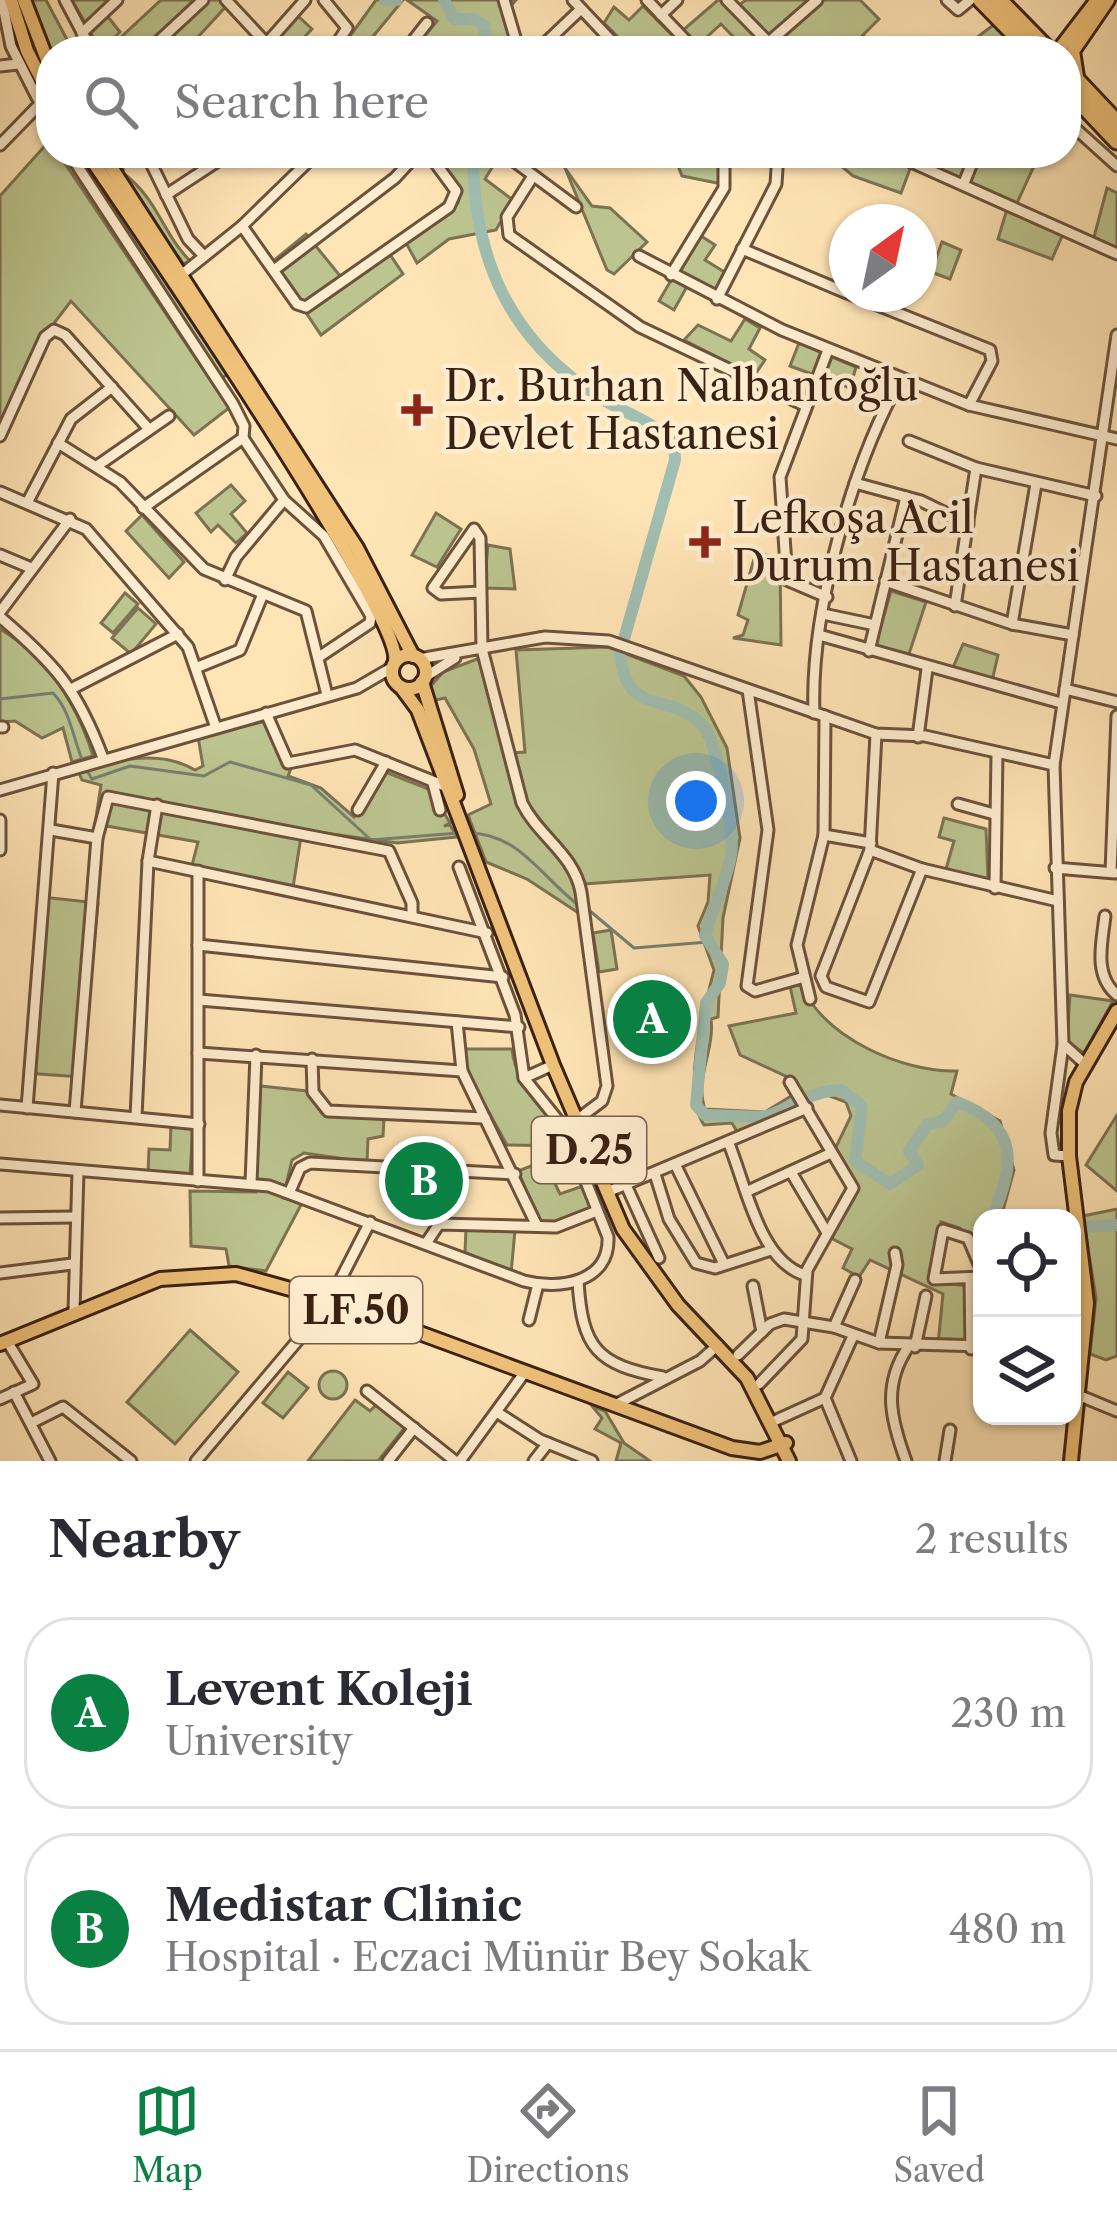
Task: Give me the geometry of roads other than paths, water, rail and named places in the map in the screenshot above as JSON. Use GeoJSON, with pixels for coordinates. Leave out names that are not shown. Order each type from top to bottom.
{"type":"FeatureCollection","features":[{"type":"Feature","properties":{"kind":"highway"},"geometry":{"type":"LineString","coordinates":[[981,0],[1024,36]]}},
{"type":"Feature","properties":{"kind":"highway"},"geometry":{"type":"LineString","coordinates":[[999,0],[1027,36]]}},
{"type":"Feature","properties":{"kind":"highway"},"geometry":{"type":"LineString","coordinates":[[1081,86],[1117,123]]}},
{"type":"Feature","properties":{"kind":"highway"},"geometry":{"type":"LineString","coordinates":[[1081,103],[1117,140]]}},
{"type":"Feature","properties":{"kind":"main road"},"geometry":{"type":"LineString","coordinates":[[11,0],[36,76]]}},
{"type":"Feature","properties":{"kind":"main road"},"geometry":{"type":"LineString","coordinates":[[24,0],[38,36]]}},
{"type":"Feature","properties":{"kind":"main road"},"geometry":{"type":"LineString","coordinates":[[1070,36],[1099,2]]}},
{"type":"Feature","properties":{"kind":"main road"},"geometry":{"type":"LineString","coordinates":[[1081,36],[1099,2]]}},
{"type":"Feature","properties":{"kind":"main road"},"geometry":{"type":"LineString","coordinates":[[1060,36],[1076,28]]}},
{"type":"Feature","properties":{"kind":"main road"},"geometry":{"type":"LineString","coordinates":[[1081,84],[1084,89]]}},
{"type":"Feature","properties":{"kind":"main road","name":"D.25"},"geometry":{"type":"LineString","coordinates":[[97,168],[287,458],[390,629],[400,686],[418,710],[439,784],[461,820]]}},
{"type":"Feature","properties":{"kind":"main road","name":"D.25"},"geometry":{"type":"LineString","coordinates":[[112,168],[181,275],[220,323],[357,548],[416,657],[461,820],[554,1065],[623,1229],[678,1305],[747,1378],[781,1433]]}},
{"type":"Feature","properties":{"kind":"main road"},"geometry":{"type":"LineString","coordinates":[[394,664],[416,657]]}},
{"type":"Feature","properties":{"kind":"main road"},"geometry":{"type":"LineString","coordinates":[[400,686],[423,679]]}},
{"type":"Feature","properties":{"kind":"main road","name":"D.25"},"geometry":{"type":"LineString","coordinates":[[469,841],[582,1116],[648,1257],[759,1384],[790,1461]]}},
{"type":"Feature","properties":{"kind":"main road"},"geometry":{"type":"LineString","coordinates":[[1081,1364],[1087,1303],[1069,1156],[1069,1111],[1085,1064],[1117,1011]]}},
{"type":"Feature","properties":{"kind":"main road","name":"LF.50"},"geometry":{"type":"LineString","coordinates":[[3,1342],[74,1311],[184,1273],[236,1274],[330,1300],[749,1453],[766,1451]]}},
{"type":"Feature","properties":{"kind":"main road"},"geometry":{"type":"LineString","coordinates":[[1071,1461],[1075,1425]]}},
{"type":"Feature","properties":{"kind":"main road"},"geometry":{"type":"LineString","coordinates":[[781,1433],[766,1451],[790,1461]]}},
{"type":"Feature","properties":{"kind":"main road","name":"LF.50"},"geometry":{"type":"LineString","coordinates":[[708,1438],[758,1445],[781,1433]]}},
{"type":"Feature","properties":{"kind":"street"},"geometry":{"type":"LineString","coordinates":[[2,0],[19,64],[36,88]]}},
{"type":"Feature","properties":{"kind":"street"},"geometry":{"type":"LineString","coordinates":[[65,0],[84,36]]}},
{"type":"Feature","properties":{"kind":"street"},"geometry":{"type":"LineString","coordinates":[[82,33],[118,0]]}},
{"type":"Feature","properties":{"kind":"street"},"geometry":{"type":"LineString","coordinates":[[164,36],[203,0]]}},
{"type":"Feature","properties":{"kind":"street"},"geometry":{"type":"LineString","coordinates":[[226,0],[254,36]]}},
{"type":"Feature","properties":{"kind":"street"},"geometry":{"type":"LineString","coordinates":[[274,36],[305,0]]}},
{"type":"Feature","properties":{"kind":"street"},"geometry":{"type":"LineString","coordinates":[[324,0],[347,28],[342,36]]}},
{"type":"Feature","properties":{"kind":"street"},"geometry":{"type":"LineString","coordinates":[[504,0],[515,36]]}},
{"type":"Feature","properties":{"kind":"street"},"geometry":{"type":"LineString","coordinates":[[647,0],[681,36]]}},
{"type":"Feature","properties":{"kind":"street"},"geometry":{"type":"LineString","coordinates":[[661,15],[676,0]]}},
{"type":"Feature","properties":{"kind":"street"},"geometry":{"type":"LineString","coordinates":[[727,0],[763,36]]}},
{"type":"Feature","properties":{"kind":"street"},"geometry":{"type":"LineString","coordinates":[[947,0],[958,10],[970,0]]}},
{"type":"Feature","properties":{"kind":"street"},"geometry":{"type":"LineString","coordinates":[[782,36],[814,1]]}},
{"type":"Feature","properties":{"kind":"street"},"geometry":{"type":"LineString","coordinates":[[550,36],[577,4],[607,36]]}},
{"type":"Feature","properties":{"kind":"street"},"geometry":{"type":"LineString","coordinates":[[417,36],[427,23]]}},
{"type":"Feature","properties":{"kind":"street"},"geometry":{"type":"LineString","coordinates":[[0,66],[19,64]]}},
{"type":"Feature","properties":{"kind":"street"},"geometry":{"type":"LineString","coordinates":[[0,145],[36,110]]}},
{"type":"Feature","properties":{"kind":"street"},"geometry":{"type":"LineString","coordinates":[[1081,134],[1117,166]]}},
{"type":"Feature","properties":{"kind":"street"},"geometry":{"type":"LineString","coordinates":[[79,168],[237,409],[243,438],[284,500],[324,536],[372,619],[319,657]]}},
{"type":"Feature","properties":{"kind":"street"},"geometry":{"type":"LineString","coordinates":[[153,168],[188,239],[204,256]]}},
{"type":"Feature","properties":{"kind":"street"},"geometry":{"type":"LineString","coordinates":[[166,195],[207,168]]}},
{"type":"Feature","properties":{"kind":"street"},"geometry":{"type":"LineString","coordinates":[[181,275],[242,226],[302,168]]}},
{"type":"Feature","properties":{"kind":"street"},"geometry":{"type":"LineString","coordinates":[[274,269],[404,168]]}},
{"type":"Feature","properties":{"kind":"street"},"geometry":{"type":"LineString","coordinates":[[242,226],[297,304],[306,307],[449,207],[456,191],[439,168]]}},
{"type":"Feature","properties":{"kind":"street"},"geometry":{"type":"LineString","coordinates":[[523,168],[576,207]]}},
{"type":"Feature","properties":{"kind":"street"},"geometry":{"type":"LineString","coordinates":[[671,275],[724,188],[724,168]]}},
{"type":"Feature","properties":{"kind":"street"},"geometry":{"type":"LineString","coordinates":[[717,299],[776,184],[777,168]]}},
{"type":"Feature","properties":{"kind":"street"},"geometry":{"type":"LineString","coordinates":[[928,168],[1117,254]]}},
{"type":"Feature","properties":{"kind":"street"},"geometry":{"type":"LineString","coordinates":[[964,183],[970,168]]}},
{"type":"Feature","properties":{"kind":"street"},"geometry":{"type":"LineString","coordinates":[[533,176],[507,217],[509,235],[640,327],[804,404]]}},
{"type":"Feature","properties":{"kind":"street"},"geometry":{"type":"LineString","coordinates":[[742,249],[829,285]]}},
{"type":"Feature","properties":{"kind":"street"},"geometry":{"type":"LineString","coordinates":[[640,256],[717,299],[828,350],[969,405],[1117,439]]}},
{"type":"Feature","properties":{"kind":"street"},"geometry":{"type":"LineString","coordinates":[[895,312],[990,350],[992,361],[969,405]]}},
{"type":"Feature","properties":{"kind":"street"},"geometry":{"type":"LineString","coordinates":[[0,436],[45,337],[54,331],[64,335],[148,428]]}},
{"type":"Feature","properties":{"kind":"street"},"geometry":{"type":"LineString","coordinates":[[1069,1156],[1054,1155],[1051,1133],[1063,1044],[1054,765],[1117,335]]}},
{"type":"Feature","properties":{"kind":"street"},"geometry":{"type":"LineString","coordinates":[[827,597],[787,580],[780,477],[828,350]]}},
{"type":"Feature","properties":{"kind":"street"},"geometry":{"type":"LineString","coordinates":[[810,999],[801,978],[798,938],[824,835],[819,635],[867,443],[901,378]]}},
{"type":"Feature","properties":{"kind":"street"},"geometry":{"type":"LineString","coordinates":[[27,503],[77,411],[112,387]]}},
{"type":"Feature","properties":{"kind":"street"},"geometry":{"type":"LineString","coordinates":[[97,466],[169,416]]}},
{"type":"Feature","properties":{"kind":"street"},"geometry":{"type":"LineString","coordinates":[[143,508],[243,438]]}},
{"type":"Feature","properties":{"kind":"street"},"geometry":{"type":"LineString","coordinates":[[909,441],[976,468],[1096,496]]}},
{"type":"Feature","properties":{"kind":"street"},"geometry":{"type":"LineString","coordinates":[[58,443],[97,466],[195,562],[225,580],[308,613],[327,695]]}},
{"type":"Feature","properties":{"kind":"street"},"geometry":{"type":"LineString","coordinates":[[264,470],[287,458]]}},
{"type":"Feature","properties":{"kind":"street"},"geometry":{"type":"LineString","coordinates":[[956,606],[976,468]]}},
{"type":"Feature","properties":{"kind":"street"},"geometry":{"type":"LineString","coordinates":[[855,483],[907,496],[968,524]]}},
{"type":"Feature","properties":{"kind":"street"},"geometry":{"type":"LineString","coordinates":[[1012,624],[1036,484]]}},
{"type":"Feature","properties":{"kind":"street"},"geometry":{"type":"LineString","coordinates":[[0,492],[84,526],[178,634],[198,668],[215,725]]}},
{"type":"Feature","properties":{"kind":"street"},"geometry":{"type":"LineString","coordinates":[[868,651],[907,496]]}},
{"type":"Feature","properties":{"kind":"street"},"geometry":{"type":"LineString","coordinates":[[225,580],[236,557],[284,500]]}},
{"type":"Feature","properties":{"kind":"street"},"geometry":{"type":"LineString","coordinates":[[70,519],[0,615],[45,653],[73,688],[103,758]]}},
{"type":"Feature","properties":{"kind":"street"},"geometry":{"type":"LineString","coordinates":[[480,592],[441,594],[433,588],[469,531],[478,530],[482,649],[522,803],[573,866],[581,892],[607,1086],[602,1101],[582,1116]]}},
{"type":"Feature","properties":{"kind":"street"},"geometry":{"type":"LineString","coordinates":[[0,555],[31,568]]}},
{"type":"Feature","properties":{"kind":"street"},"geometry":{"type":"LineString","coordinates":[[885,581],[1012,624],[1073,635]]}},
{"type":"Feature","properties":{"kind":"street"},"geometry":{"type":"LineString","coordinates":[[198,668],[240,650],[263,594]]}},
{"type":"Feature","properties":{"kind":"street"},"geometry":{"type":"LineString","coordinates":[[824,614],[874,625]]}},
{"type":"Feature","properties":{"kind":"street"},"geometry":{"type":"LineString","coordinates":[[73,688],[178,634]]}},
{"type":"Feature","properties":{"kind":"street"},"geometry":{"type":"LineString","coordinates":[[819,635],[1061,703]]}},
{"type":"Feature","properties":{"kind":"street"},"geometry":{"type":"LineString","coordinates":[[416,657],[545,637],[609,641],[876,734],[918,736],[1054,765]]}},
{"type":"Feature","properties":{"kind":"street"},"geometry":{"type":"LineString","coordinates":[[423,679],[465,653]]}},
{"type":"Feature","properties":{"kind":"street"},"geometry":{"type":"LineString","coordinates":[[357,688],[394,664]]}},
{"type":"Feature","properties":{"kind":"street"},"geometry":{"type":"LineString","coordinates":[[918,736],[928,669]]}},
{"type":"Feature","properties":{"kind":"street"},"geometry":{"type":"LineString","coordinates":[[0,790],[327,695],[400,686]]}},
{"type":"Feature","properties":{"kind":"street"},"geometry":{"type":"LineString","coordinates":[[1065,689],[1117,702]]}},
{"type":"Feature","properties":{"kind":"street"},"geometry":{"type":"LineString","coordinates":[[748,690],[769,830],[747,986],[755,991],[801,978]]}},
{"type":"Feature","properties":{"kind":"street"},"geometry":{"type":"LineString","coordinates":[[266,713],[290,764],[346,750],[386,762],[439,784],[440,810]]}},
{"type":"Feature","properties":{"kind":"street"},"geometry":{"type":"LineString","coordinates":[[1055,868],[1114,873],[1117,722]]}},
{"type":"Feature","properties":{"kind":"street"},"geometry":{"type":"LineString","coordinates":[[876,734],[870,847],[821,976],[826,987],[864,1002],[873,997],[922,869]]}},
{"type":"Feature","properties":{"kind":"street"},"geometry":{"type":"LineString","coordinates":[[995,888],[997,753]]}},
{"type":"Feature","properties":{"kind":"street"},"geometry":{"type":"LineString","coordinates":[[358,810],[386,762]]}},
{"type":"Feature","properties":{"kind":"street"},"geometry":{"type":"LineString","coordinates":[[27,1108],[53,773]]}},
{"type":"Feature","properties":{"kind":"street"},"geometry":{"type":"LineString","coordinates":[[75,1112],[97,838],[108,797],[389,851],[412,903],[412,916]]}},
{"type":"Feature","properties":{"kind":"street"},"geometry":{"type":"LineString","coordinates":[[958,804],[994,814]]}},
{"type":"Feature","properties":{"kind":"street"},"geometry":{"type":"LineString","coordinates":[[136,1117],[148,861],[157,806]]}},
{"type":"Feature","properties":{"kind":"street"},"geometry":{"type":"LineString","coordinates":[[0,820],[0,850]]}},
{"type":"Feature","properties":{"kind":"street"},"geometry":{"type":"LineString","coordinates":[[51,830],[97,838]]}},
{"type":"Feature","properties":{"kind":"street"},"geometry":{"type":"LineString","coordinates":[[824,835],[870,847],[922,869],[1058,901]]}},
{"type":"Feature","properties":{"kind":"street"},"geometry":{"type":"LineString","coordinates":[[148,861],[487,933]]}},
{"type":"Feature","properties":{"kind":"street"},"geometry":{"type":"LineString","coordinates":[[0,1164],[290,1191],[538,1284],[578,1281],[594,1271],[608,1249],[597,1211],[562,1124],[536,1099],[524,1078],[519,1027],[459,867]]}},
{"type":"Feature","properties":{"kind":"street"},"geometry":{"type":"LineString","coordinates":[[198,1181],[199,872]]}},
{"type":"Feature","properties":{"kind":"street"},"geometry":{"type":"LineString","coordinates":[[1105,916],[1099,963],[1108,987],[1117,994]]}},
{"type":"Feature","properties":{"kind":"street"},"geometry":{"type":"LineString","coordinates":[[198,945],[503,977]]}},
{"type":"Feature","properties":{"kind":"street"},"geometry":{"type":"LineString","coordinates":[[199,1000],[519,1027]]}},
{"type":"Feature","properties":{"kind":"street"},"geometry":{"type":"LineString","coordinates":[[457,1022],[462,1071],[537,1226]]}},
{"type":"Feature","properties":{"kind":"street"},"geometry":{"type":"LineString","coordinates":[[1063,1044],[1085,1064]]}},
{"type":"Feature","properties":{"kind":"street"},"geometry":{"type":"LineString","coordinates":[[198,1053],[462,1071]]}},
{"type":"Feature","properties":{"kind":"street"},"geometry":{"type":"LineString","coordinates":[[251,1184],[256,1055]]}},
{"type":"Feature","properties":{"kind":"street"},"geometry":{"type":"LineString","coordinates":[[312,1059],[313,1092],[328,1111],[485,1118]]}},
{"type":"Feature","properties":{"kind":"street"},"geometry":{"type":"LineString","coordinates":[[524,1078],[554,1065]]}},
{"type":"Feature","properties":{"kind":"street"},"geometry":{"type":"LineString","coordinates":[[759,1384],[796,1348],[806,1322],[806,1275],[853,1188],[794,1087]]}},
{"type":"Feature","properties":{"kind":"street"},"geometry":{"type":"LineString","coordinates":[[0,1105],[199,1124]]}},
{"type":"Feature","properties":{"kind":"street"},"geometry":{"type":"LineString","coordinates":[[658,1258],[619,1188],[806,1107]]}},
{"type":"Feature","properties":{"kind":"street"},"geometry":{"type":"LineString","coordinates":[[729,1144],[771,1250],[786,1267],[806,1275]]}},
{"type":"Feature","properties":{"kind":"street"},"geometry":{"type":"LineString","coordinates":[[748,1191],[829,1154]]}},
{"type":"Feature","properties":{"kind":"street"},"geometry":{"type":"LineString","coordinates":[[290,1191],[300,1168],[310,1163],[515,1174]]}},
{"type":"Feature","properties":{"kind":"street"},"geometry":{"type":"LineString","coordinates":[[676,1166],[724,1264]]}},
{"type":"Feature","properties":{"kind":"street"},"geometry":{"type":"LineString","coordinates":[[74,1311],[78,1172]]}},
{"type":"Feature","properties":{"kind":"street"},"geometry":{"type":"LineString","coordinates":[[791,1172],[826,1231]]}},
{"type":"Feature","properties":{"kind":"street"},"geometry":{"type":"LineString","coordinates":[[656,1174],[669,1219],[689,1258],[707,1267],[771,1250]]}},
{"type":"Feature","properties":{"kind":"street"},"geometry":{"type":"LineString","coordinates":[[428,1242],[439,1224],[560,1226],[597,1211]]}},
{"type":"Feature","properties":{"kind":"street"},"geometry":{"type":"LineString","coordinates":[[0,1218],[74,1217]]}},
{"type":"Feature","properties":{"kind":"street"},"geometry":{"type":"LineString","coordinates":[[330,1300],[370,1222]]}},
{"type":"Feature","properties":{"kind":"street"},"geometry":{"type":"LineString","coordinates":[[943,1230],[967,1236],[978,1276],[939,1282],[932,1277],[943,1230]]}},
{"type":"Feature","properties":{"kind":"street"},"geometry":{"type":"LineString","coordinates":[[879,1343],[896,1252]]}},
{"type":"Feature","properties":{"kind":"street"},"geometry":{"type":"LineString","coordinates":[[0,1273],[72,1264]]}},
{"type":"Feature","properties":{"kind":"street"},"geometry":{"type":"LineString","coordinates":[[834,1328],[855,1280]]}},
{"type":"Feature","properties":{"kind":"street"},"geometry":{"type":"LineString","coordinates":[[578,1281],[583,1330],[609,1362],[663,1377]]}},
{"type":"Feature","properties":{"kind":"street"},"geometry":{"type":"LineString","coordinates":[[529,1321],[538,1284]]}},
{"type":"Feature","properties":{"kind":"street"},"geometry":{"type":"LineString","coordinates":[[754,1286],[762,1333]]}},
{"type":"Feature","properties":{"kind":"street"},"geometry":{"type":"LineString","coordinates":[[196,1461],[299,1340],[303,1291]]}},
{"type":"Feature","properties":{"kind":"street"},"geometry":{"type":"LineString","coordinates":[[906,1461],[890,1406],[893,1377],[911,1347],[926,1296]]}},
{"type":"Feature","properties":{"kind":"street"},"geometry":{"type":"LineString","coordinates":[[1081,1304],[1087,1303]]}},
{"type":"Feature","properties":{"kind":"street"},"geometry":{"type":"LineString","coordinates":[[738,1355],[776,1321],[806,1322],[879,1343],[973,1348]]}},
{"type":"Feature","properties":{"kind":"street"},"geometry":{"type":"LineString","coordinates":[[781,1433],[825,1398],[853,1336]]}},
{"type":"Feature","properties":{"kind":"street"},"geometry":{"type":"LineString","coordinates":[[0,1399],[33,1384],[3,1342]]}},
{"type":"Feature","properties":{"kind":"street"},"geometry":{"type":"LineString","coordinates":[[615,1406],[700,1361],[718,1345]]}},
{"type":"Feature","properties":{"kind":"street"},"geometry":{"type":"LineString","coordinates":[[367,1391],[458,1461],[525,1372]]}},
{"type":"Feature","properties":{"kind":"street"},"geometry":{"type":"LineString","coordinates":[[14,1393],[50,1461]]}},
{"type":"Feature","properties":{"kind":"street"},"geometry":{"type":"LineString","coordinates":[[1081,1396],[1117,1412]]}},
{"type":"Feature","properties":{"kind":"street"},"geometry":{"type":"LineString","coordinates":[[825,1398],[851,1461]]}},
{"type":"Feature","properties":{"kind":"street"},"geometry":{"type":"LineString","coordinates":[[31,1424],[63,1407],[130,1461]]}},
{"type":"Feature","properties":{"kind":"street"},"geometry":{"type":"LineString","coordinates":[[498,1413],[548,1443],[592,1461]]}},
{"type":"Feature","properties":{"kind":"street"},"geometry":{"type":"LineString","coordinates":[[388,1461],[414,1428]]}},
{"type":"Feature","properties":{"kind":"street"},"geometry":{"type":"LineString","coordinates":[[945,1461],[950,1430]]}},
{"type":"Feature","properties":{"kind":"street"},"geometry":{"type":"LineString","coordinates":[[534,1461],[548,1443]]}},
{"type":"Feature","properties":{"kind":"waterway"},"geometry":{"type":"LineString","coordinates":[[385,0],[397,0]]}},
{"type":"Feature","properties":{"kind":"waterway"},"geometry":{"type":"LineString","coordinates":[[444,0],[454,19],[475,19],[484,26],[486,36]]}},
{"type":"Feature","properties":{"kind":"waterway"},"geometry":{"type":"LineString","coordinates":[[474,168],[480,229],[490,264],[522,325],[572,377],[674,444],[675,460],[620,653],[624,674],[641,696],[678,709],[704,727],[728,810],[731,855],[705,936],[723,964],[720,983],[706,1003],[696,1105],[705,1115],[765,1116],[841,1090],[862,1106],[855,1161],[890,1184],[918,1165],[909,1151],[928,1124],[943,1121],[957,1102],[993,1123],[1007,1149],[1005,1181],[995,1209]]}},
{"type":"Feature","properties":{"kind":"waterway"},"geometry":{"type":"LineString","coordinates":[[0,699],[53,693],[66,712],[92,779],[130,766],[204,776],[230,762],[311,785],[371,840],[458,833]]}},
{"type":"Feature","properties":{"kind":"waterway"},"geometry":{"type":"LineString","coordinates":[[467,833],[502,840],[516,849],[581,907]]}},
{"type":"Feature","properties":{"kind":"waterway"},"geometry":{"type":"LineString","coordinates":[[590,911],[634,948],[708,942]]}},
{"type":"Feature","properties":{"kind":"waterway"},"geometry":{"type":"LineString","coordinates":[[1081,1227],[1117,1225]]}},
{"type":"Feature","properties":{"kind":"place","name":"Dr. Burhan Nalbantoğlu Devlet Hastanesi"},"geometry":{"type":"Point","coordinates":[417,410]}},
{"type":"Feature","properties":{"kind":"place","name":"Lefkoşa Acil Durum Hastanesi"},"geometry":{"type":"Point","coordinates":[705,542]}},
{"type":"Feature","properties":{"kind":"place","name":"Levent Koleji"},"geometry":{"type":"Point","coordinates":[652,1019]}},
{"type":"Feature","properties":{"kind":"place","name":"Medistar Clinic"},"geometry":{"type":"Point","coordinates":[424,1181]}}]}
